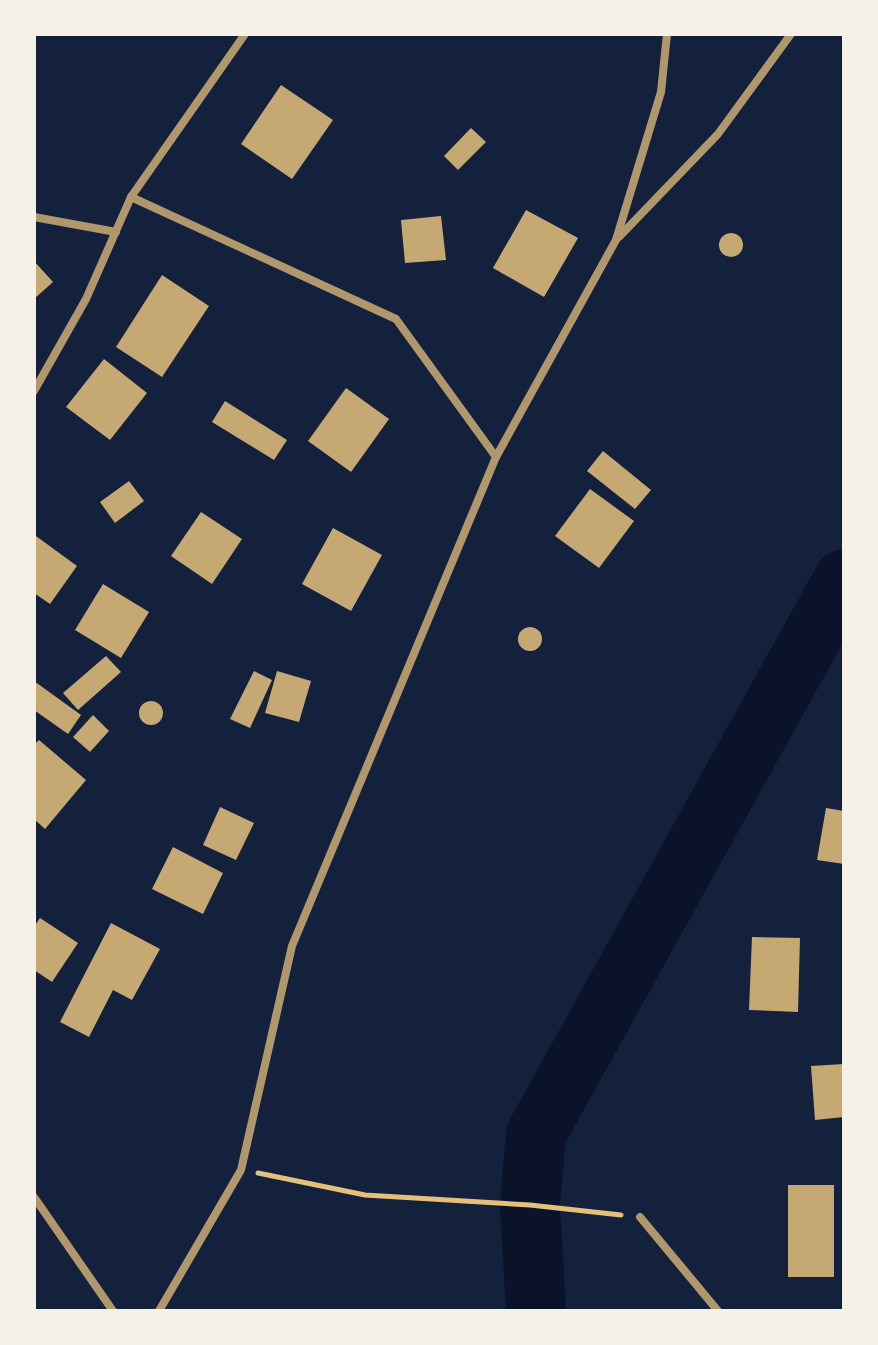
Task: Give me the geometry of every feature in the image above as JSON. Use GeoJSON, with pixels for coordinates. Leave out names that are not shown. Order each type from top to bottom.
{"type":"FeatureCollection","features":[{"type":"Feature","properties":{"kind":"street"},"geometry":{"type":"LineString","coordinates":[[34,391],[86,299],[131,197],[245,34]]}},
{"type":"Feature","properties":{"kind":"street"},"geometry":{"type":"LineString","coordinates":[[159,1311],[241,1170],[292,946],[496,457],[616,240],[661,92],[667,34]]}},
{"type":"Feature","properties":{"kind":"street"},"geometry":{"type":"LineString","coordinates":[[616,240],[718,134],[791,34]]}},
{"type":"Feature","properties":{"kind":"street"},"geometry":{"type":"LineString","coordinates":[[131,197],[396,319],[496,457]]}},
{"type":"Feature","properties":{"kind":"street"},"geometry":{"type":"LineString","coordinates":[[34,217],[116,232]]}},
{"type":"Feature","properties":{"kind":"street"},"geometry":{"type":"LineString","coordinates":[[34,1197],[113,1311]]}},
{"type":"Feature","properties":{"kind":"street"},"geometry":{"type":"LineString","coordinates":[[640,1217],[718,1311]]}},
{"type":"Feature","properties":{"kind":"path"},"geometry":{"type":"LineString","coordinates":[[241,1170],[365,1195],[530,1205],[640,1217]]}},
{"type":"Feature","properties":{"kind":"building"},"geometry":{"type":"Polygon","coordinates":[[[281,85],[333,120],[292,179],[241,144],[281,85]]]}},
{"type":"Feature","properties":{"kind":"building"},"geometry":{"type":"Polygon","coordinates":[[[471,128],[486,142],[458,170],[444,156],[471,128]]]}},
{"type":"Feature","properties":{"kind":"building"},"geometry":{"type":"Polygon","coordinates":[[[526,210],[578,238],[544,297],[493,268],[526,210]]]}},
{"type":"Feature","properties":{"kind":"building"},"geometry":{"type":"Polygon","coordinates":[[[441,216],[446,260],[405,263],[401,220],[441,216]]]}},
{"type":"Feature","properties":{"kind":"building"},"geometry":{"type":"Polygon","coordinates":[[[731,233],[739,237],[743,245],[739,253],[731,257],[723,253],[719,245],[723,237],[731,233]]]}},
{"type":"Feature","properties":{"kind":"building"},"geometry":{"type":"Polygon","coordinates":[[[34,261],[53,282],[34,299],[34,261]]]}},
{"type":"Feature","properties":{"kind":"building"},"geometry":{"type":"Polygon","coordinates":[[[162,275],[209,306],[162,377],[116,347],[162,275]]]}},
{"type":"Feature","properties":{"kind":"building"},"geometry":{"type":"Polygon","coordinates":[[[104,359],[147,393],[110,440],[66,407],[104,359]]]}},
{"type":"Feature","properties":{"kind":"building"},"geometry":{"type":"Polygon","coordinates":[[[346,388],[389,419],[351,472],[308,441],[346,388]]]}},
{"type":"Feature","properties":{"kind":"building"},"geometry":{"type":"Polygon","coordinates":[[[225,401],[287,440],[274,460],[212,422],[225,401]]]}},
{"type":"Feature","properties":{"kind":"building"},"geometry":{"type":"Polygon","coordinates":[[[603,451],[651,490],[635,509],[587,471],[603,451]]]}},
{"type":"Feature","properties":{"kind":"building"},"geometry":{"type":"Polygon","coordinates":[[[129,481],[144,501],[115,523],[100,502],[129,481]]]}},
{"type":"Feature","properties":{"kind":"building"},"geometry":{"type":"Polygon","coordinates":[[[590,489],[634,521],[599,568],[555,536],[590,489]]]}},
{"type":"Feature","properties":{"kind":"building"},"geometry":{"type":"Polygon","coordinates":[[[201,512],[242,539],[212,584],[171,556],[201,512]]]}},
{"type":"Feature","properties":{"kind":"building"},"geometry":{"type":"Polygon","coordinates":[[[333,528],[382,555],[351,611],[302,584],[333,528]]]}},
{"type":"Feature","properties":{"kind":"building"},"geometry":{"type":"Polygon","coordinates":[[[36,536],[77,566],[50,604],[34,593],[36,536]]]}},
{"type":"Feature","properties":{"kind":"building"},"geometry":{"type":"Polygon","coordinates":[[[103,584],[149,612],[121,658],[75,630],[103,584]]]}},
{"type":"Feature","properties":{"kind":"building"},"geometry":{"type":"Polygon","coordinates":[[[530,627],[538,631],[542,639],[538,647],[530,651],[522,647],[518,639],[522,631],[530,627]]]}},
{"type":"Feature","properties":{"kind":"building"},"geometry":{"type":"Polygon","coordinates":[[[106,656],[121,672],[78,710],[63,693],[106,656]]]}},
{"type":"Feature","properties":{"kind":"building"},"geometry":{"type":"Polygon","coordinates":[[[254,671],[272,680],[250,728],[230,719],[254,671]]]}},
{"type":"Feature","properties":{"kind":"building"},"geometry":{"type":"Polygon","coordinates":[[[277,671],[311,681],[299,722],[265,713],[277,671]]]}},
{"type":"Feature","properties":{"kind":"building"},"geometry":{"type":"Polygon","coordinates":[[[34,681],[81,715],[68,734],[34,710],[34,681]]]}},
{"type":"Feature","properties":{"kind":"building"},"geometry":{"type":"Polygon","coordinates":[[[151,701],[159,705],[163,713],[159,721],[151,725],[143,721],[139,713],[143,705],[151,701]]]}},
{"type":"Feature","properties":{"kind":"building"},"geometry":{"type":"Polygon","coordinates":[[[93,715],[109,731],[90,752],[73,737],[93,715]]]}},
{"type":"Feature","properties":{"kind":"building"},"geometry":{"type":"Polygon","coordinates":[[[39,740],[86,780],[45,829],[34,819],[34,745],[39,740]]]}},
{"type":"Feature","properties":{"kind":"building"},"geometry":{"type":"Polygon","coordinates":[[[220,807],[254,823],[236,860],[203,845],[220,807]]]}},
{"type":"Feature","properties":{"kind":"building"},"geometry":{"type":"Polygon","coordinates":[[[826,808],[844,811],[844,864],[817,860],[826,808]]]}},
{"type":"Feature","properties":{"kind":"building"},"geometry":{"type":"Polygon","coordinates":[[[173,847],[223,873],[203,914],[152,889],[173,847]]]}},
{"type":"Feature","properties":{"kind":"building"},"geometry":{"type":"Polygon","coordinates":[[[40,918],[78,943],[52,982],[34,970],[34,927],[40,918]]]}},
{"type":"Feature","properties":{"kind":"building"},"geometry":{"type":"Polygon","coordinates":[[[111,923],[160,949],[132,1000],[113,990],[89,1037],[60,1022],[111,923]]]}},
{"type":"Feature","properties":{"kind":"building"},"geometry":{"type":"Polygon","coordinates":[[[752,937],[800,938],[798,1012],[749,1010],[752,937]]]}},
{"type":"Feature","properties":{"kind":"building"},"geometry":{"type":"Polygon","coordinates":[[[844,1064],[844,1117],[815,1120],[811,1066],[844,1064]]]}},
{"type":"Feature","properties":{"kind":"building"},"geometry":{"type":"Polygon","coordinates":[[[788,1185],[834,1185],[834,1277],[788,1277],[788,1185]]]}},
{"type":"Feature","properties":{"kind":"waterway"},"geometry":{"type":"LineString","coordinates":[[536,1311],[530,1205],[536,1134],[844,579]]}}]}
